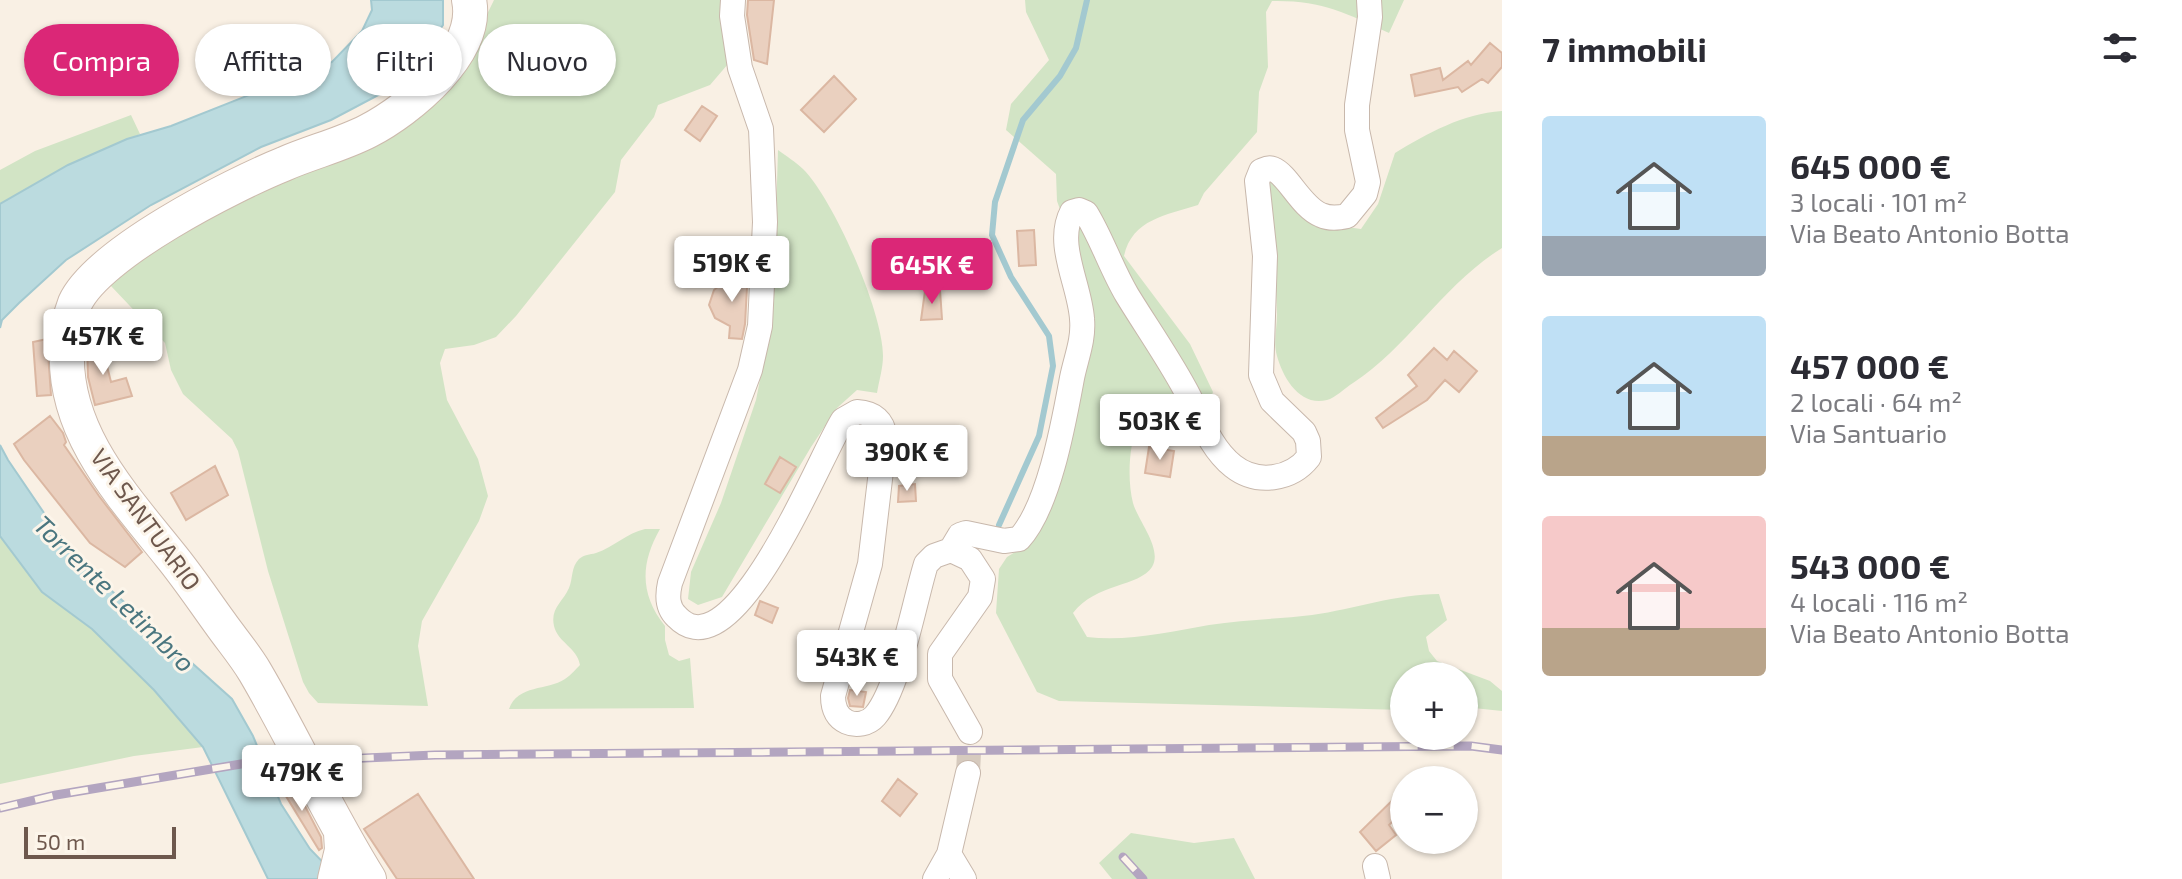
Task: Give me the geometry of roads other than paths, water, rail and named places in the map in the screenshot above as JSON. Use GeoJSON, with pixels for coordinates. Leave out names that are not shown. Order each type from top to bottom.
{"type":"FeatureCollection","features":[{"type":"Feature","properties":{"kind":"main road","name":"VIA SANTUARIO"},"geometry":{"type":"LineString","coordinates":[[347,875],[341,833],[254,670],[172,556],[125,502],[89,444],[71,397],[66,363],[67,330],[83,288],[144,238],[185,212],[282,164],[368,131],[420,95],[446,67],[466,37],[472,13],[469,0]]}},
{"type":"Feature","properties":{"kind":"street"},"geometry":{"type":"LineString","coordinates":[[733,0],[732,16],[740,68],[761,129],[765,222],[760,326],[750,370],[670,583],[668,604],[680,621],[699,628],[709,627],[730,614],[757,578],[787,527],[843,420],[857,412],[873,416],[880,421],[885,437],[870,564],[833,696],[833,704],[841,718],[856,724],[877,714],[893,682],[926,564],[934,556],[951,550],[960,535],[966,533],[995,540],[1019,539],[1034,516],[1066,418],[1072,376],[1083,335],[1078,293],[1066,246],[1065,233],[1072,212],[1079,210],[1086,213],[1122,285],[1185,388],[1215,447],[1233,466],[1252,477],[1280,477],[1300,468],[1309,457],[1304,432],[1272,401],[1261,375],[1265,256],[1257,181],[1261,171],[1275,169],[1304,203],[1319,215],[1333,218],[1347,216],[1365,194],[1368,182],[1357,130],[1357,105],[1370,17],[1369,0]]}},
{"type":"Feature","properties":{"kind":"street"},"geometry":{"type":"LineString","coordinates":[[951,550],[970,559],[983,579],[980,597],[940,654],[940,679],[970,732]]}},
{"type":"Feature","properties":{"kind":"street"},"geometry":{"type":"LineString","coordinates":[[935,879],[949,854],[968,773]]}},
{"type":"Feature","properties":{"kind":"street"},"geometry":{"type":"LineString","coordinates":[[949,854],[964,879]]}},
{"type":"Feature","properties":{"kind":"water"},"geometry":{"type":"Polygon","coordinates":[[[371,0],[443,0],[443,24],[365,24],[372,10],[371,0]]]}},
{"type":"Feature","properties":{"kind":"water"},"geometry":{"type":"Polygon","coordinates":[[[347,46],[347,96],[377,96],[331,120],[261,147],[151,205],[66,260],[2,320],[0,328],[0,204],[68,165],[127,139],[171,126],[246,96],[331,96],[332,62],[347,46]]]}},
{"type":"Feature","properties":{"kind":"water","name":"Torrente Letimbro"},"geometry":{"type":"Polygon","coordinates":[[[0,445],[74,557],[232,699],[253,736],[281,804],[310,849],[339,879],[268,879],[203,747],[154,690],[92,629],[42,592],[0,536],[0,445]]]}},
{"type":"Feature","properties":{"kind":"waterway"},"geometry":{"type":"LineString","coordinates":[[999,525],[1039,436],[1053,366],[1049,336],[1011,277],[992,235],[995,202],[1023,120],[1060,76],[1076,48],[1087,0]]}},
{"type":"Feature","properties":{"kind":"tunnel"},"geometry":{"type":"LineString","coordinates":[[968,773],[970,732]]}},
{"type":"Feature","properties":{"kind":"railway"},"geometry":{"type":"LineString","coordinates":[[0,808],[56,795],[247,763],[435,755],[1471,746],[1502,750]]}},
{"type":"Feature","properties":{"kind":"railway"},"geometry":{"type":"LineString","coordinates":[[1123,857],[1143,879]]}}]}
